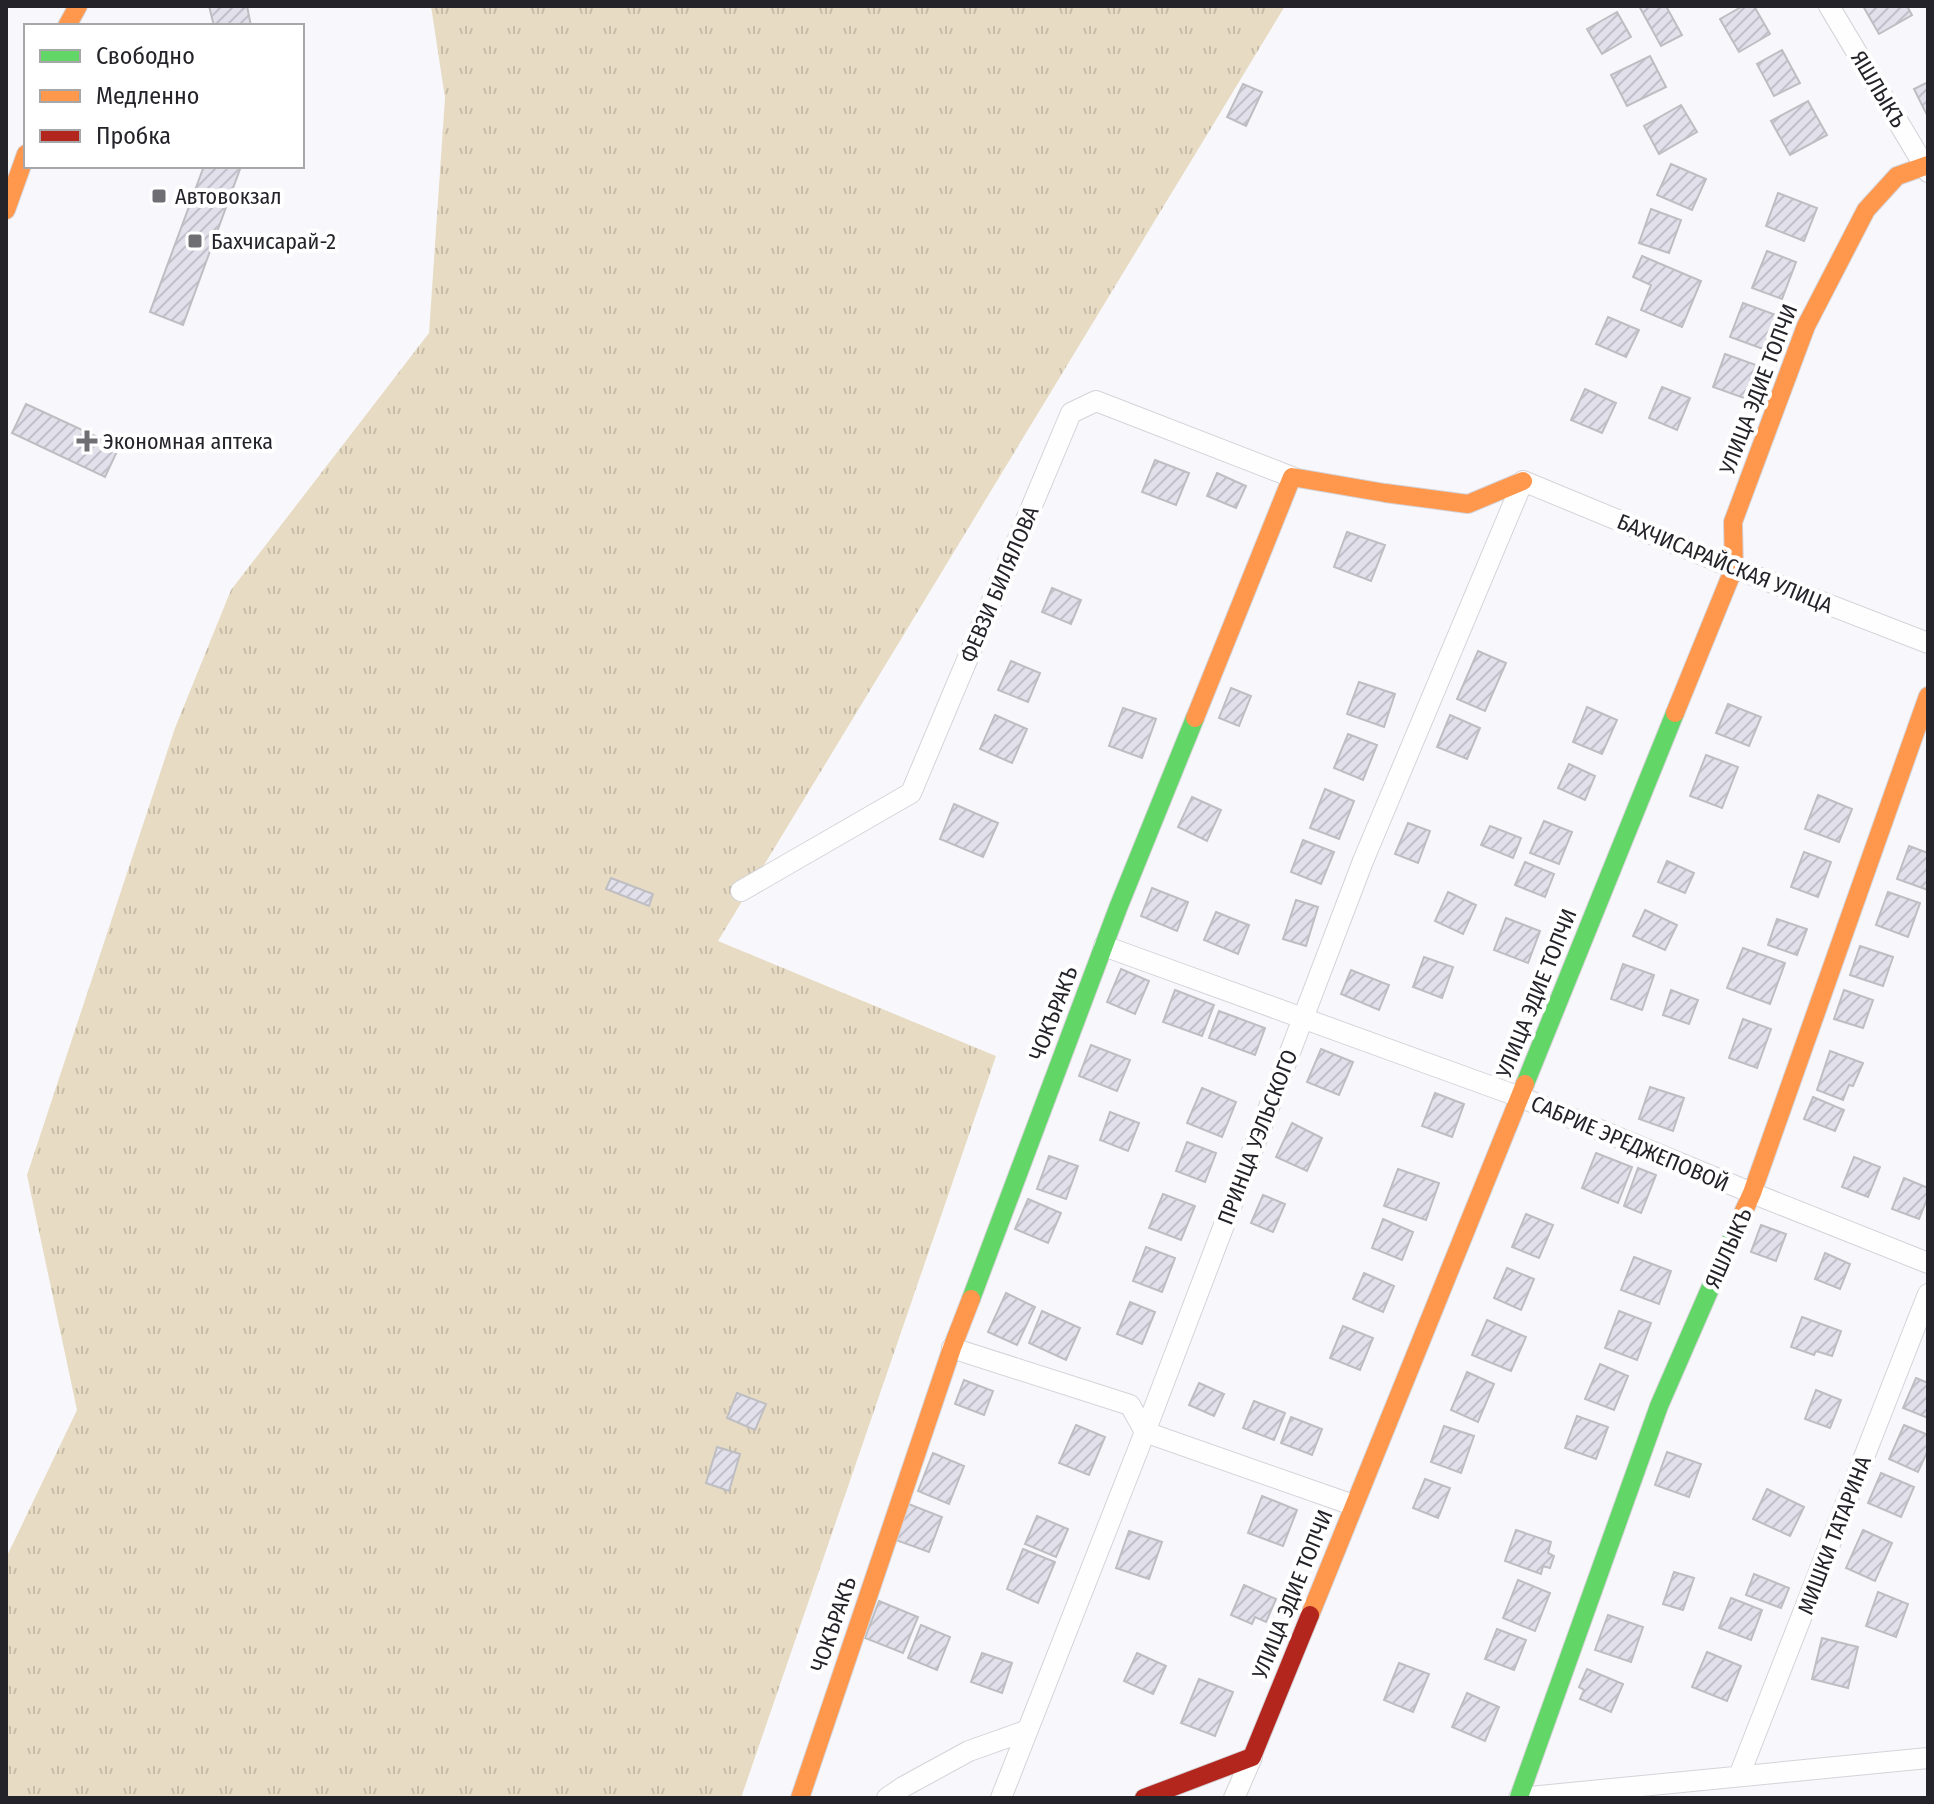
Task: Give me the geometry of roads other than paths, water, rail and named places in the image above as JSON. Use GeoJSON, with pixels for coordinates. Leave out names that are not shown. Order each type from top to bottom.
{"type":"FeatureCollection","features":[{"type":"Feature","properties":{"kind":"street"},"geometry":{"type":"LineString","coordinates":[[67,24],[78,6]]}},
{"type":"Feature","properties":{"kind":"street","name":"ЯШЛЫКЪ"},"geometry":{"type":"LineString","coordinates":[[1829,6],[1927,168]]}},
{"type":"Feature","properties":{"kind":"street"},"geometry":{"type":"LineString","coordinates":[[6,210],[24,160]]}},
{"type":"Feature","properties":{"kind":"street","name":"УЛИЦА ЭДИЕ ТОПЧИ"},"geometry":{"type":"LineString","coordinates":[[1252,1757],[1734,568],[1733,522],[1806,326],[1866,210],[1897,176],[1927,168]]}},
{"type":"Feature","properties":{"kind":"street","name":"ФЕВЗИ БИЛЯЛОВА"},"geometry":{"type":"LineString","coordinates":[[741,891],[911,793],[1071,413],[1096,401],[1292,477]]}},
{"type":"Feature","properties":{"kind":"street"},"geometry":{"type":"LineString","coordinates":[[1292,477],[1468,504],[1523,481]]}},
{"type":"Feature","properties":{"kind":"street","name":"ЧОКЪРАКЪ"},"geometry":{"type":"LineString","coordinates":[[800,1798],[952,1348],[1104,946],[1292,477]]}},
{"type":"Feature","properties":{"kind":"street","name":"БАХЧИСАРАЙСКАЯ УЛИЦА"},"geometry":{"type":"LineString","coordinates":[[1523,481],[1734,568],[1928,643]]}},
{"type":"Feature","properties":{"kind":"street","name":"ПРИНЦА УЭЛЬСКОГО"},"geometry":{"type":"LineString","coordinates":[[1001,1798],[1145,1432],[1363,861],[1523,481]]}},
{"type":"Feature","properties":{"kind":"street","name":"ЯШЛЫКЪ"},"geometry":{"type":"LineString","coordinates":[[1519,1798],[1659,1406],[1752,1193],[1928,696]]}},
{"type":"Feature","properties":{"kind":"street","name":"САБРИЕ ЭРЕДЖЕПОВОЙ"},"geometry":{"type":"LineString","coordinates":[[1104,946],[1520,1097],[1928,1263]]}},
{"type":"Feature","properties":{"kind":"street","name":"МИШКИ ТАТАРИНА"},"geometry":{"type":"LineString","coordinates":[[1739,1776],[1928,1294]]}},
{"type":"Feature","properties":{"kind":"street"},"geometry":{"type":"LineString","coordinates":[[952,1348],[1130,1405],[1145,1432],[1353,1505]]}},
{"type":"Feature","properties":{"kind":"street"},"geometry":{"type":"LineString","coordinates":[[887,1798],[969,1751],[1028,1730]]}},
{"type":"Feature","properties":{"kind":"street"},"geometry":{"type":"LineString","coordinates":[[1144,1798],[1252,1757]]}},
{"type":"Feature","properties":{"kind":"street"},"geometry":{"type":"LineString","coordinates":[[1234,1798],[1252,1757]]}},
{"type":"Feature","properties":{"kind":"street"},"geometry":{"type":"LineString","coordinates":[[1519,1798],[1928,1758]]}},
{"type":"Feature","properties":{"kind":"place","name":"Автовокзал"},"geometry":{"type":"Point","coordinates":[159,196]}},
{"type":"Feature","properties":{"kind":"place","name":"Бахчисарай-2"},"geometry":{"type":"Point","coordinates":[195,241]}},
{"type":"Feature","properties":{"kind":"place","name":"Экономная аптека"},"geometry":{"type":"Point","coordinates":[87,441]}}]}
